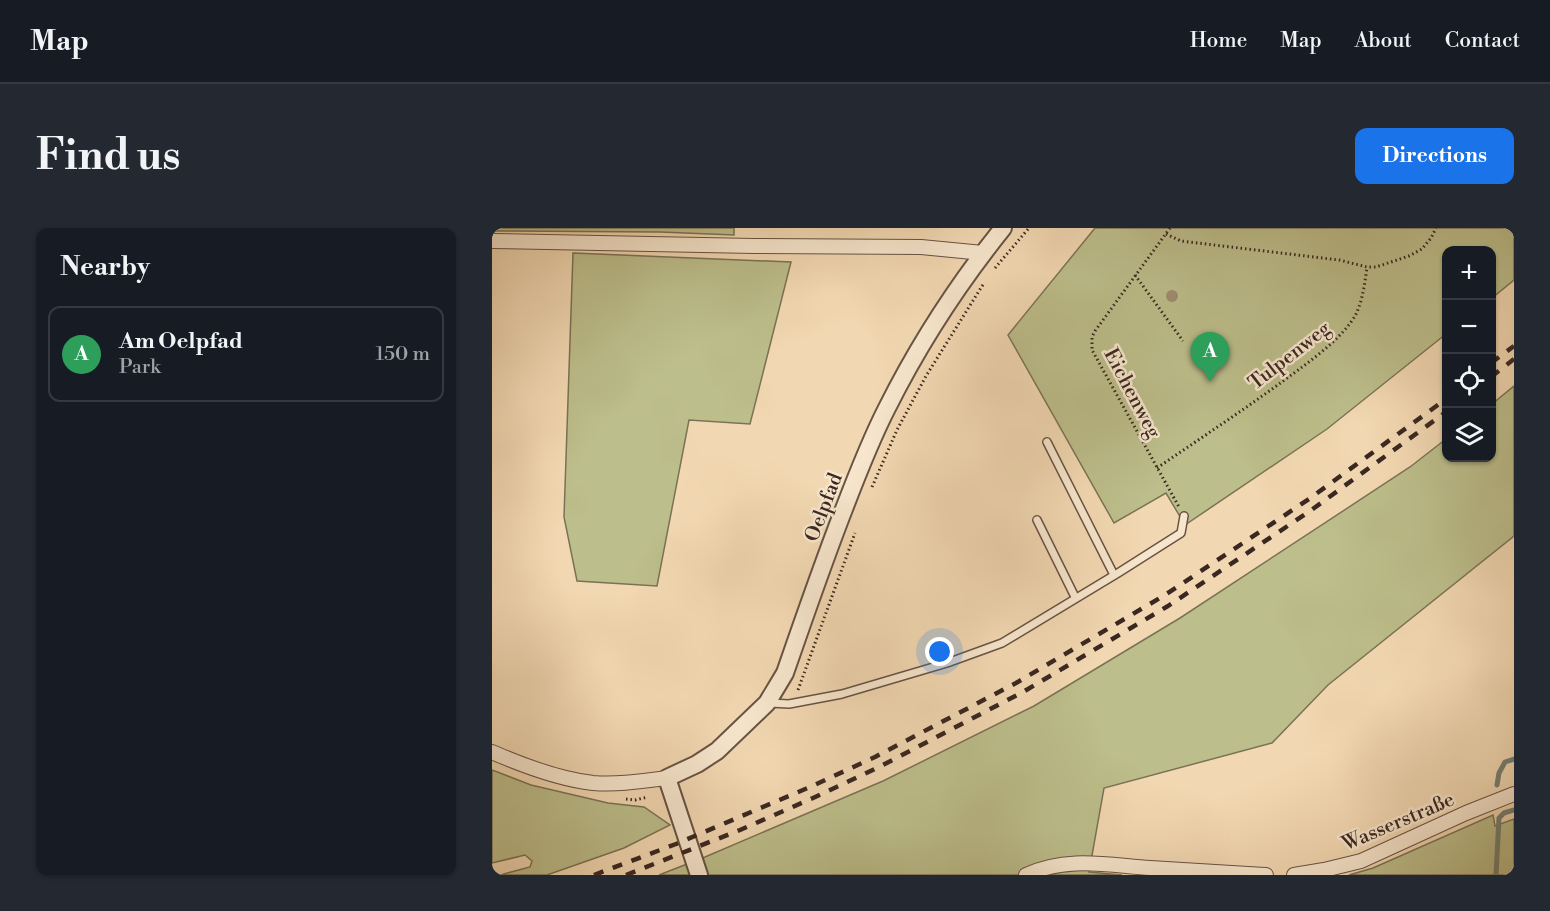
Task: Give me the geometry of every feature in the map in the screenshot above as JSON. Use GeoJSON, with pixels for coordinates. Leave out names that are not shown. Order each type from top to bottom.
{"type":"FeatureCollection","features":[{"type":"Feature","properties":{"kind":"street","name":"Oelpfad"},"geometry":{"type":"LineString","coordinates":[[667,777],[697,764],[717,751],[767,703],[785,673],[831,542],[864,458],[886,410],[944,309],[1003,228]]}},
{"type":"Feature","properties":{"kind":"street"},"geometry":{"type":"LineString","coordinates":[[492,241],[921,247],[983,253]]}},
{"type":"Feature","properties":{"kind":"street"},"geometry":{"type":"LineString","coordinates":[[492,752],[519,764],[564,778],[593,783],[620,783],[667,777],[699,875]]}},
{"type":"Feature","properties":{"kind":"street","name":"Wasserstraße"},"geometry":{"type":"LineString","coordinates":[[1294,875],[1361,861],[1514,794]]}},
{"type":"Feature","properties":{"kind":"street"},"geometry":{"type":"LineString","coordinates":[[1026,875],[1057,864],[1087,863],[1266,875]]}},
{"type":"Feature","properties":{"kind":"lane"},"geometry":{"type":"LineString","coordinates":[[1047,442],[1114,575]]}},
{"type":"Feature","properties":{"kind":"lane"},"geometry":{"type":"LineString","coordinates":[[767,703],[789,704],[842,694],[947,663],[1002,643],[1181,533],[1184,516]]}},
{"type":"Feature","properties":{"kind":"lane"},"geometry":{"type":"LineString","coordinates":[[1037,520],[1075,597]]}},
{"type":"Feature","properties":{"kind":"path"},"geometry":{"type":"LineString","coordinates":[[995,269],[1029,228]]}},
{"type":"Feature","properties":{"kind":"path","name":"Eichenweg"},"geometry":{"type":"LineString","coordinates":[[1170,228],[1095,331],[1092,337],[1092,350],[1184,516]]}},
{"type":"Feature","properties":{"kind":"path"},"geometry":{"type":"LineString","coordinates":[[1166,234],[1181,241],[1339,260],[1367,267],[1389,264],[1422,249],[1436,228]]}},
{"type":"Feature","properties":{"kind":"path","name":"Tulpenweg"},"geometry":{"type":"LineString","coordinates":[[1157,468],[1312,360],[1344,331],[1357,313],[1365,287],[1367,267]]}},
{"type":"Feature","properties":{"kind":"path"},"geometry":{"type":"LineString","coordinates":[[1135,275],[1183,341]]}},
{"type":"Feature","properties":{"kind":"path"},"geometry":{"type":"LineString","coordinates":[[872,488],[897,430],[926,376],[988,277]]}},
{"type":"Feature","properties":{"kind":"path"},"geometry":{"type":"LineString","coordinates":[[789,704],[797,694],[809,663],[856,529]]}},
{"type":"Feature","properties":{"kind":"green space"},"geometry":{"type":"Polygon","coordinates":[[[492,228],[734,228],[734,235],[492,231],[492,228]]]}},
{"type":"Feature","properties":{"kind":"green space"},"geometry":{"type":"Polygon","coordinates":[[[1095,228],[1514,228],[1514,280],[1496,295],[1496,246],[1442,246],[1442,337],[1327,429],[1185,525],[1166,493],[1114,523],[1008,335],[1095,228]]]}},
{"type":"Feature","properties":{"kind":"green space"},"geometry":{"type":"Polygon","coordinates":[[[573,253],[791,262],[750,424],[689,420],[657,586],[577,581],[564,517],[573,253]]]}},
{"type":"Feature","properties":{"kind":"green space"},"geometry":{"type":"Polygon","coordinates":[[[1514,386],[1514,536],[1328,685],[1272,743],[1104,788],[1089,872],[1122,875],[659,875],[883,781],[1034,706],[1180,618],[1410,467],[1442,442],[1442,462],[1496,462],[1496,401],[1514,386]]]}},
{"type":"Feature","properties":{"kind":"green space"},"geometry":{"type":"Polygon","coordinates":[[[492,770],[531,785],[608,803],[644,807],[670,825],[624,848],[547,875],[500,875],[530,867],[532,861],[525,855],[492,863],[492,770]]]}},
{"type":"Feature","properties":{"kind":"green space"},"geometry":{"type":"Polygon","coordinates":[[[1493,815],[1495,826],[1514,819],[1514,875],[1349,875],[1373,868],[1493,815]]]}},
{"type":"Feature","properties":{"kind":"waterway"},"geometry":{"type":"LineString","coordinates":[[1497,785],[1499,773],[1505,762],[1514,759]]}},
{"type":"Feature","properties":{"kind":"waterway"},"geometry":{"type":"LineString","coordinates":[[1496,875],[1499,818],[1504,813],[1514,810]]}},
{"type":"Feature","properties":{"kind":"railway"},"geometry":{"type":"LineString","coordinates":[[1496,359],[1514,346]]}},
{"type":"Feature","properties":{"kind":"railway"},"geometry":{"type":"LineString","coordinates":[[1496,373],[1514,359]]}},
{"type":"Feature","properties":{"kind":"railway"},"geometry":{"type":"LineString","coordinates":[[594,875],[676,844],[810,787],[875,757],[1016,683],[1165,595],[1309,499],[1442,402]]}},
{"type":"Feature","properties":{"kind":"railway"},"geometry":{"type":"LineString","coordinates":[[626,875],[813,798],[879,767],[1023,692],[1168,606],[1310,511],[1442,415]]}},
{"type":"Feature","properties":{"kind":"place","name":"Am Oelpfad"},"geometry":{"type":"Point","coordinates":[1210,382]}}]}
